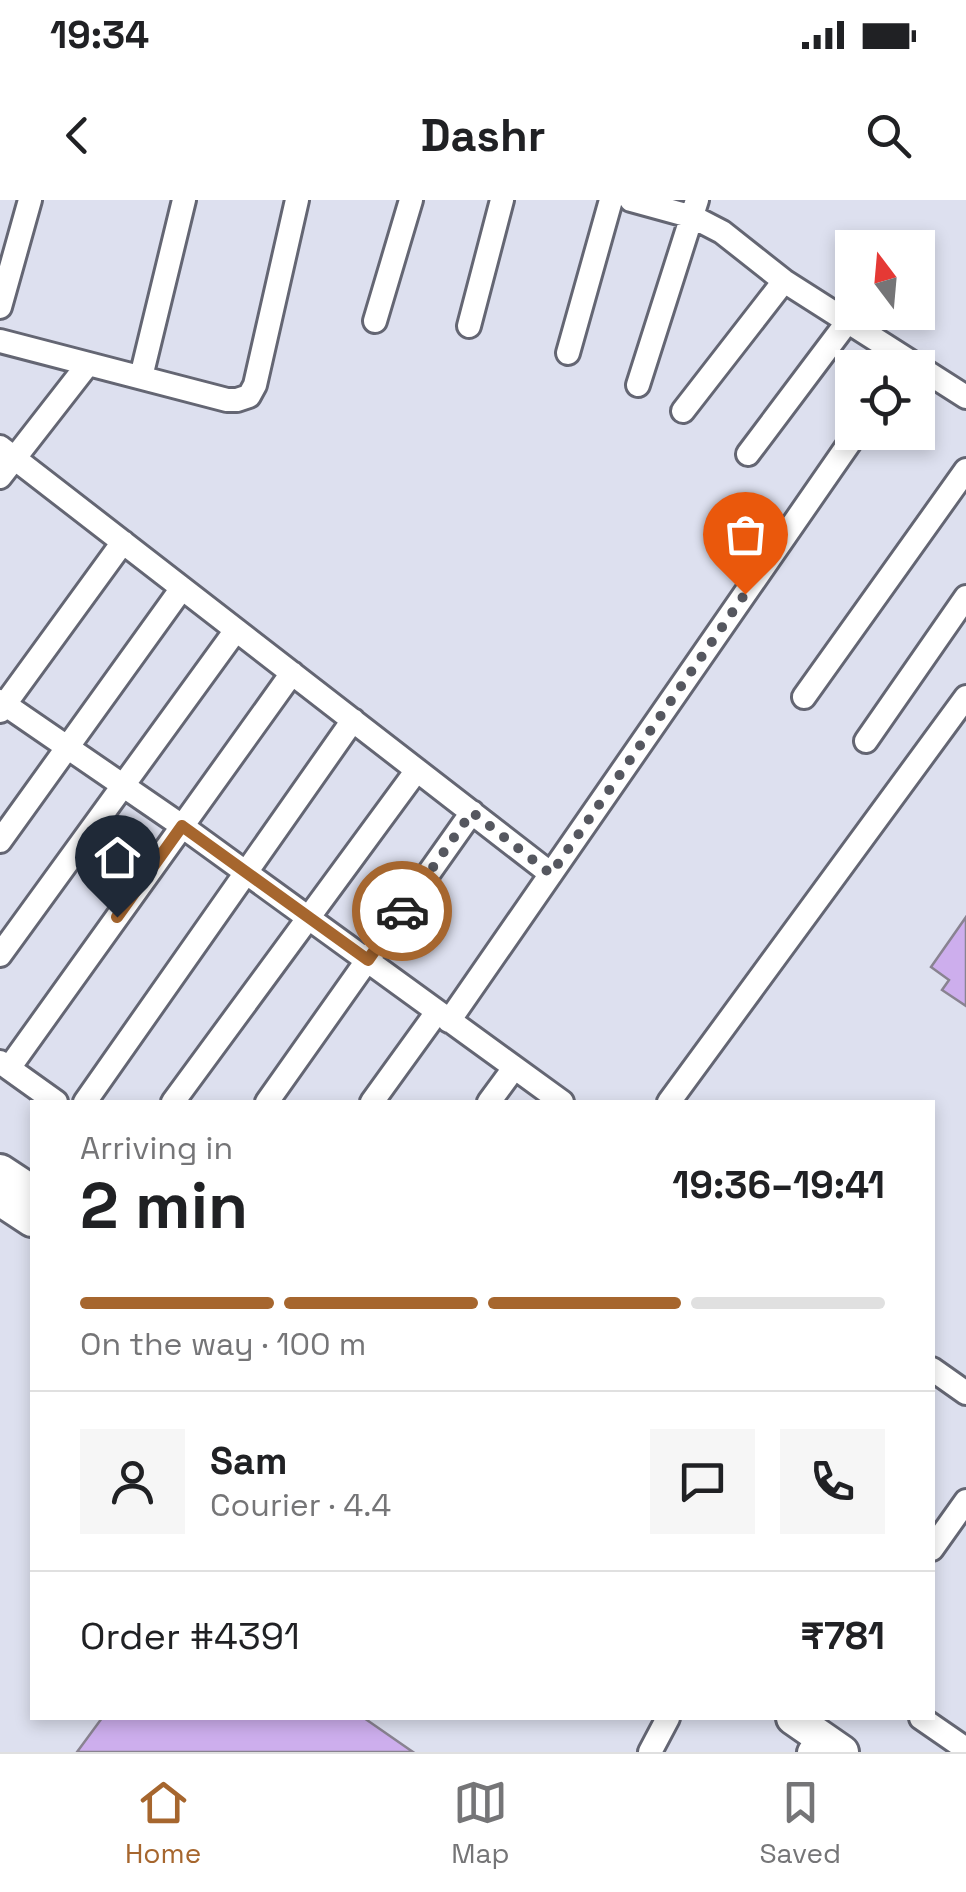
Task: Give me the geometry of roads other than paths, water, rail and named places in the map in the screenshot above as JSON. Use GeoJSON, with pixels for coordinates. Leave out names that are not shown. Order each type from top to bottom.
{"type":"FeatureCollection","features":[{"type":"Feature","properties":{"kind":"street"},"geometry":{"type":"LineString","coordinates":[[0,307],[30,200]]}},
{"type":"Feature","properties":{"kind":"street"},"geometry":{"type":"LineString","coordinates":[[141,378],[184,200]]}},
{"type":"Feature","properties":{"kind":"street"},"geometry":{"type":"LineString","coordinates":[[0,341],[227,400],[249,396],[297,200]]}},
{"type":"Feature","properties":{"kind":"street"},"geometry":{"type":"LineString","coordinates":[[376,322],[411,200]]}},
{"type":"Feature","properties":{"kind":"street"},"geometry":{"type":"LineString","coordinates":[[469,326],[502,200]]}},
{"type":"Feature","properties":{"kind":"street"},"geometry":{"type":"LineString","coordinates":[[568,353],[610,200]]}},
{"type":"Feature","properties":{"kind":"street"},"geometry":{"type":"LineString","coordinates":[[631,200],[695,208],[784,281],[835,314]]}},
{"type":"Feature","properties":{"kind":"street"},"geometry":{"type":"LineString","coordinates":[[638,385],[695,208]]}},
{"type":"Feature","properties":{"kind":"street"},"geometry":{"type":"LineString","coordinates":[[683,411],[784,281]]}},
{"type":"Feature","properties":{"kind":"street"},"geometry":{"type":"LineString","coordinates":[[748,454],[842,330]]}},
{"type":"Feature","properties":{"kind":"street"},"geometry":{"type":"LineString","coordinates":[[859,330],[886,350]]}},
{"type":"Feature","properties":{"kind":"street"},"geometry":{"type":"LineString","coordinates":[[88,364],[5,460],[123,542],[551,874]]}},
{"type":"Feature","properties":{"kind":"street"},"geometry":{"type":"LineString","coordinates":[[935,380],[966,397]]}},
{"type":"Feature","properties":{"kind":"street"},"geometry":{"type":"LineString","coordinates":[[374,1100],[443,1017],[551,874],[845,450]]}},
{"type":"Feature","properties":{"kind":"street"},"geometry":{"type":"LineString","coordinates":[[804,697],[966,470]]}},
{"type":"Feature","properties":{"kind":"street"},"geometry":{"type":"LineString","coordinates":[[123,542],[2,706],[182,826],[559,1100]]}},
{"type":"Feature","properties":{"kind":"street"},"geometry":{"type":"LineString","coordinates":[[0,841],[182,588]]}},
{"type":"Feature","properties":{"kind":"street"},"geometry":{"type":"LineString","coordinates":[[866,741],[966,596]]}},
{"type":"Feature","properties":{"kind":"street"},"geometry":{"type":"LineString","coordinates":[[0,956],[236,630]]}},
{"type":"Feature","properties":{"kind":"street"},"geometry":{"type":"LineString","coordinates":[[53,1100],[4,1065],[292,673]]}},
{"type":"Feature","properties":{"kind":"street"},"geometry":{"type":"LineString","coordinates":[[669,1100],[966,697]]}},
{"type":"Feature","properties":{"kind":"street"},"geometry":{"type":"LineString","coordinates":[[86,1100],[353,720]]}},
{"type":"Feature","properties":{"kind":"street"},"geometry":{"type":"LineString","coordinates":[[174,1100],[417,770]]}},
{"type":"Feature","properties":{"kind":"street"},"geometry":{"type":"LineString","coordinates":[[268,1100],[472,812]]}},
{"type":"Feature","properties":{"kind":"street"},"geometry":{"type":"LineString","coordinates":[[491,1100],[514,1068]]}},
{"type":"Feature","properties":{"kind":"street"},"geometry":{"type":"LineString","coordinates":[[0,1170],[30,1191]]}},
{"type":"Feature","properties":{"kind":"street"},"geometry":{"type":"LineString","coordinates":[[0,1198],[30,1219]]}},
{"type":"Feature","properties":{"kind":"street"},"geometry":{"type":"LineString","coordinates":[[935,1371],[966,1393]]}},
{"type":"Feature","properties":{"kind":"street"},"geometry":{"type":"LineString","coordinates":[[935,1545],[966,1501]]}},
{"type":"Feature","properties":{"kind":"street"},"geometry":{"type":"LineString","coordinates":[[650,1752],[667,1720]]}},
{"type":"Feature","properties":{"kind":"street"},"geometry":{"type":"LineString","coordinates":[[769,1720],[819,1752]]}},
{"type":"Feature","properties":{"kind":"street"},"geometry":{"type":"LineString","coordinates":[[795,1720],[819,1752]]}},
{"type":"Feature","properties":{"kind":"street"},"geometry":{"type":"LineString","coordinates":[[925,1720],[966,1749]]}}]}
